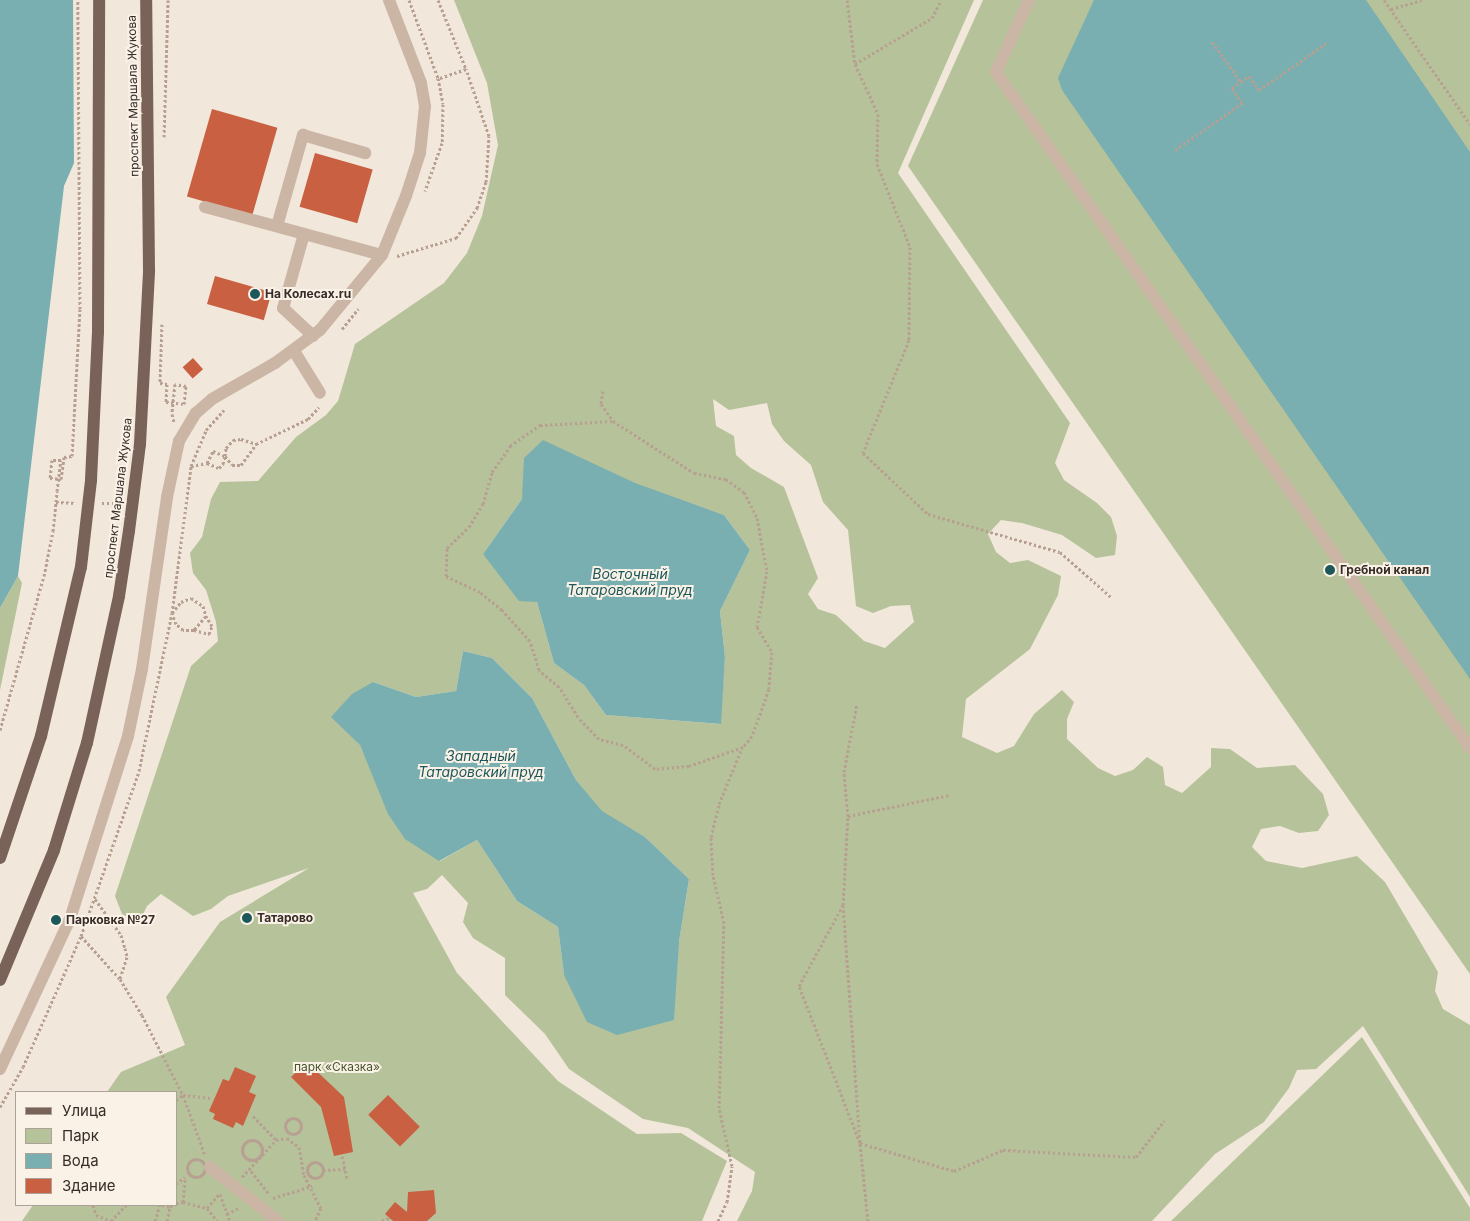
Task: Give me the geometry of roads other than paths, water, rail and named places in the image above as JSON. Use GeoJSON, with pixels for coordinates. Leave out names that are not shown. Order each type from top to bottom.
{"type":"FeatureCollection","features":[{"type":"Feature","properties":{"kind":"main road"},"geometry":{"type":"LineString","coordinates":[[0,858],[41,736],[82,557],[91,480],[98,332],[99,0]]}},
{"type":"Feature","properties":{"kind":"main road","name":"проспект Маршала Жукова"},"geometry":{"type":"LineString","coordinates":[[0,980],[54,850],[87,743],[119,596],[129,532],[140,444],[149,270],[146,0]]}},
{"type":"Feature","properties":{"kind":"street"},"geometry":{"type":"LineString","coordinates":[[0,1069],[70,919],[128,736],[142,670],[167,497],[179,441],[196,413],[212,399],[294,351],[313,336],[352,294],[382,255],[420,153],[424,131],[421,83],[389,0]]}},
{"type":"Feature","properties":{"kind":"street"},"geometry":{"type":"LineString","coordinates":[[1029,0],[996,72],[1470,748]]}},
{"type":"Feature","properties":{"kind":"street"},"geometry":{"type":"LineString","coordinates":[[276,226],[303,135],[365,153]]}},
{"type":"Feature","properties":{"kind":"street"},"geometry":{"type":"LineString","coordinates":[[206,207],[382,255]]}},
{"type":"Feature","properties":{"kind":"street"},"geometry":{"type":"LineString","coordinates":[[304,234],[283,308],[313,336]]}},
{"type":"Feature","properties":{"kind":"street"},"geometry":{"type":"LineString","coordinates":[[294,351],[320,393]]}},
{"type":"Feature","properties":{"kind":"street"},"geometry":{"type":"LineString","coordinates":[[211,1171],[233,1183],[278,1221]]}},
{"type":"Feature","properties":{"kind":"water"},"geometry":{"type":"Polygon","coordinates":[[[0,0],[145,0],[64,186],[18,576],[0,608],[0,0]]]}},
{"type":"Feature","properties":{"kind":"water","name":"Гребной канал"},"geometry":{"type":"Polygon","coordinates":[[[1094,0],[1366,0],[1470,152],[1470,679],[1062,90],[1058,78],[1094,0]]]}},
{"type":"Feature","properties":{"kind":"water","name":"Восточный Татаровский пруд"},"geometry":{"type":"Polygon","coordinates":[[[543,440],[635,483],[724,515],[750,550],[720,611],[725,657],[721,724],[606,715],[584,685],[554,663],[537,602],[519,601],[483,554],[522,499],[524,458],[543,440]]]}},
{"type":"Feature","properties":{"kind":"water","name":"Западный Татаровский пруд"},"geometry":{"type":"Polygon","coordinates":[[[463,651],[492,658],[532,698],[576,780],[602,811],[645,837],[689,879],[679,942],[674,1020],[617,1035],[587,1022],[564,975],[558,927],[517,901],[477,840],[439,861],[405,839],[388,814],[360,745],[331,717],[352,694],[373,682],[416,697],[456,691],[463,651]]]}},
{"type":"Feature","properties":{"kind":"place","name":"На Колесах.ru"},"geometry":{"type":"Point","coordinates":[255,294]}},
{"type":"Feature","properties":{"kind":"place","name":"Гребной канал"},"geometry":{"type":"Point","coordinates":[1330,570]}},
{"type":"Feature","properties":{"kind":"place","name":"Татарово"},"geometry":{"type":"Point","coordinates":[247,918]}},
{"type":"Feature","properties":{"kind":"place","name":"Парковка №27"},"geometry":{"type":"Point","coordinates":[56,920]}},
{"type":"Feature","properties":{"kind":"park label","name":"парк «Сказка»"},"geometry":{"type":"Point","coordinates":[337,1067]}}]}
